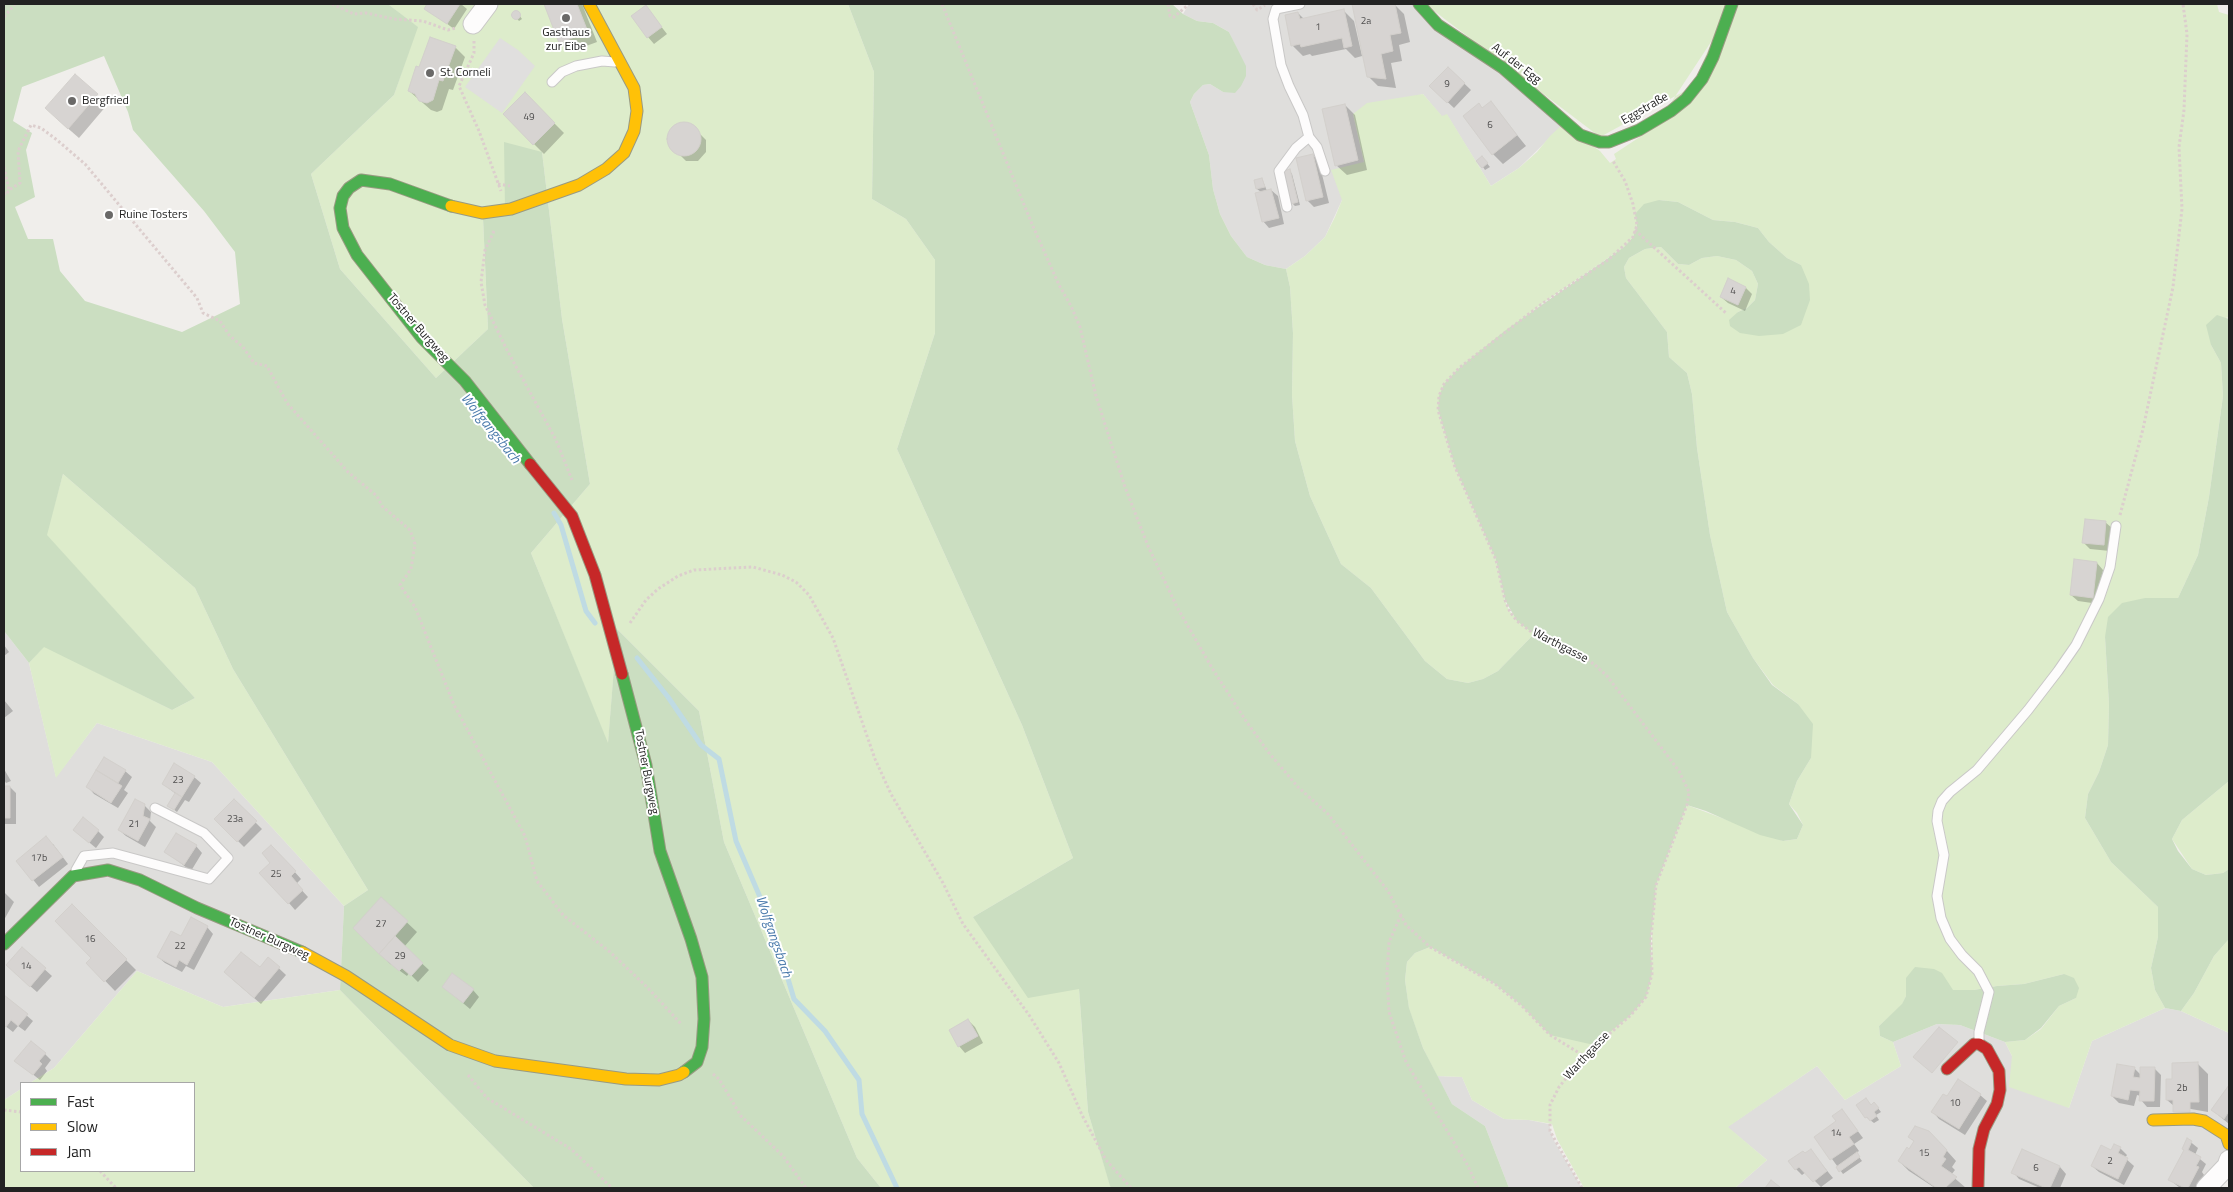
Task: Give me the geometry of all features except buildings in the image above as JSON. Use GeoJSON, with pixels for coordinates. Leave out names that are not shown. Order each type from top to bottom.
{"type":"FeatureCollection","features":[{"type":"Feature","properties":{"kind":"street"},"geometry":{"type":"LineString","coordinates":[[473,24],[488,4]]}},
{"type":"Feature","properties":{"kind":"street","name":"Tostner Burgweg"},"geometry":{"type":"LineString","coordinates":[[73,876],[108,870],[140,880],[197,908],[290,946],[346,976],[450,1045],[495,1061],[626,1079],[651,1080],[679,1075],[697,1062],[702,1046],[704,1019],[702,977],[691,939],[660,851],[646,765],[595,575],[572,516],[465,380],[422,338],[357,255],[343,228],[340,208],[343,196],[349,188],[361,180],[390,184],[455,207],[482,213],[510,209],[579,185],[606,169],[624,153],[634,131],[637,111],[634,88],[589,4]]}},
{"type":"Feature","properties":{"kind":"street","name":"Auf der Egg"},"geometry":{"type":"LineString","coordinates":[[1419,4],[1438,25],[1502,68],[1580,135],[1600,142]]}},
{"type":"Feature","properties":{"kind":"street","name":"Eggstraße"},"geometry":{"type":"LineString","coordinates":[[1600,142],[1609,142],[1639,130],[1671,111],[1695,89],[1713,56],[1732,4]]}},
{"type":"Feature","properties":{"kind":"street"},"geometry":{"type":"LineString","coordinates":[[4,944],[73,876]]}},
{"type":"Feature","properties":{"kind":"street"},"geometry":{"type":"LineString","coordinates":[[1948,1069],[1974,1044],[1979,1044],[1987,1049],[1994,1060],[2001,1080],[1997,1104],[1984,1129],[1979,1149],[1978,1188]]}},
{"type":"Feature","properties":{"kind":"street"},"geometry":{"type":"LineString","coordinates":[[2153,1120],[2193,1119],[2204,1121],[2226,1136],[2229,1144]]}},
{"type":"Feature","properties":{"kind":"street"},"geometry":{"type":"LineString","coordinates":[[2206,1188],[2227,1166],[2229,1160]]}},
{"type":"Feature","properties":{"kind":"lane"},"geometry":{"type":"LineString","coordinates":[[1300,4],[1273,7],[1272,19],[1281,65],[1303,114],[1309,136],[1317,147],[1325,170]]}},
{"type":"Feature","properties":{"kind":"lane"},"geometry":{"type":"LineString","coordinates":[[552,82],[562,72],[576,66],[602,61],[621,62]]}},
{"type":"Feature","properties":{"kind":"lane"},"geometry":{"type":"LineString","coordinates":[[1287,207],[1279,171],[1296,148],[1309,136]]}},
{"type":"Feature","properties":{"kind":"lane"},"geometry":{"type":"LineString","coordinates":[[1979,1044],[1979,1032],[1989,992],[1978,971],[1962,956],[1950,939],[1941,918],[1938,896],[1944,855],[1937,821],[1938,811],[1942,801],[1950,792],[1977,770],[2023,716],[2058,672],[2076,645],[2100,598],[2110,567],[2116,526]]}},
{"type":"Feature","properties":{"kind":"lane"},"geometry":{"type":"LineString","coordinates":[[73,876],[84,856],[113,853],[209,879],[228,858],[204,833],[155,808]]}},
{"type":"Feature","properties":{"kind":"path"},"geometry":{"type":"LineString","coordinates":[[4,17],[15,4]]}},
{"type":"Feature","properties":{"kind":"path"},"geometry":{"type":"LineString","coordinates":[[332,4],[354,14],[366,13],[394,19],[422,21],[448,30],[473,24],[474,53],[459,86],[510,209],[494,231],[485,250],[481,282],[485,305],[556,440],[572,482]]}},
{"type":"Feature","properties":{"kind":"path"},"geometry":{"type":"LineString","coordinates":[[942,4],[1036,232],[1080,327],[1096,396],[1125,487],[1148,546],[1177,607],[1212,668],[1246,721],[1298,787],[1328,814],[1388,891],[1402,914],[1406,925],[1430,947],[1495,984],[1522,1006],[1550,1035],[1584,1056]]}},
{"type":"Feature","properties":{"kind":"path"},"geometry":{"type":"LineString","coordinates":[[1168,4],[1170,16],[1174,17],[1189,4]]}},
{"type":"Feature","properties":{"kind":"path"},"geometry":{"type":"LineString","coordinates":[[1253,4],[1256,10],[1262,4],[1273,7]]}},
{"type":"Feature","properties":{"kind":"path"},"geometry":{"type":"LineString","coordinates":[[2116,526],[2139,446],[2173,287],[2182,209],[2179,147],[2184,110],[2188,34],[2183,4]]}},
{"type":"Feature","properties":{"kind":"path"},"geometry":{"type":"LineString","coordinates":[[4,65],[4,94]]}},
{"type":"Feature","properties":{"kind":"path"},"geometry":{"type":"LineString","coordinates":[[4,192],[6,194],[20,183],[18,151],[31,125],[41,128],[85,164],[196,298],[203,313],[220,321],[229,335],[243,347],[254,363],[267,366],[287,402],[348,472],[377,496],[382,506],[410,530],[415,544],[411,569],[400,585],[415,607],[454,706],[525,836],[537,881],[563,915],[616,958],[647,987],[702,1046]]}},
{"type":"Feature","properties":{"kind":"path"},"geometry":{"type":"LineString","coordinates":[[1600,142],[1618,169],[1630,193],[1636,225],[1635,230],[1727,314]]}},
{"type":"Feature","properties":{"kind":"path"},"geometry":{"type":"LineString","coordinates":[[4,167],[9,190]]}},
{"type":"Feature","properties":{"kind":"path","name":"Warthgasse"},"geometry":{"type":"LineString","coordinates":[[1582,1188],[1553,1140],[1548,1114],[1554,1096],[1584,1056],[1635,1011],[1646,997],[1652,974],[1651,938],[1656,885],[1687,805],[1689,792],[1679,771],[1595,665],[1581,655],[1534,634],[1517,621],[1510,612],[1505,600],[1496,560],[1455,467],[1438,410],[1439,396],[1444,384],[1459,368],[1535,308],[1624,247],[1633,237],[1635,230]]}},
{"type":"Feature","properties":{"kind":"path"},"geometry":{"type":"LineString","coordinates":[[613,643],[658,589],[678,576],[694,570],[753,567],[782,575],[796,582],[809,595],[833,638],[875,759],[891,794],[943,883],[963,924],[1029,1015],[1059,1063],[1082,1115],[1106,1160],[1131,1188]]}},
{"type":"Feature","properties":{"kind":"path"},"geometry":{"type":"LineString","coordinates":[[1402,914],[1389,942],[1389,1012],[1406,1062],[1468,1166],[1478,1188]]}},
{"type":"Feature","properties":{"kind":"path"},"geometry":{"type":"LineString","coordinates":[[697,1062],[719,1079],[742,1116],[783,1156],[806,1188]]}},
{"type":"Feature","properties":{"kind":"path"},"geometry":{"type":"LineString","coordinates":[[463,1069],[487,1098],[571,1149],[612,1188]]}},
{"type":"Feature","properties":{"kind":"path"},"geometry":{"type":"LineString","coordinates":[[4,1110],[20,1112]]}},
{"type":"Feature","properties":{"kind":"path"},"geometry":{"type":"LineString","coordinates":[[101,1172],[116,1188]]}},
{"type":"Feature","properties":{"kind":"shaded area"},"geometry":{"type":"Polygon","coordinates":[[[1189,4],[1419,4],[1566,122],[1519,168],[1491,186],[1447,115],[1442,117],[1423,94],[1353,114],[1364,162],[1342,200],[1325,237],[1305,256],[1286,269],[1265,265],[1247,257],[1231,236],[1220,214],[1213,189],[1209,155],[1190,102],[1194,94],[1203,85],[1210,84],[1223,92],[1237,49],[1229,32],[1213,23],[1197,21],[1183,14],[1189,4]]]}},
{"type":"Feature","properties":{"kind":"shaded area","name":"Gasthaus zur Eibe"},"geometry":{"type":"Polygon","coordinates":[[[500,38],[518,50],[535,66],[502,113],[465,87],[500,38]]]}},
{"type":"Feature","properties":{"kind":"shaded area"},"geometry":{"type":"Polygon","coordinates":[[[4,631],[29,663],[56,777],[97,723],[212,762],[344,906],[340,990],[223,1007],[137,971],[54,1068],[32,1082],[20,1082],[20,1090],[4,1100],[4,631]]]}},
{"type":"Feature","properties":{"kind":"shaded area"},"geometry":{"type":"Polygon","coordinates":[[[2165,1008],[2181,1011],[2229,1033],[2229,1171],[2214,1188],[1735,1188],[1767,1160],[1727,1127],[1817,1066],[1845,1100],[1901,1066],[1893,1042],[1937,1024],[1960,1025],[2005,1042],[2012,1056],[2069,1108],[2092,1041],[2165,1008]]]}},
{"type":"Feature","properties":{"kind":"shaded area"},"geometry":{"type":"Polygon","coordinates":[[[1437,1076],[1462,1077],[1472,1100],[1504,1119],[1529,1120],[1549,1124],[1553,1139],[1582,1188],[1509,1188],[1485,1126],[1452,1104],[1437,1076]]]}},
{"type":"Feature","properties":{"kind":"green space"},"geometry":{"type":"Polygon","coordinates":[[[4,4],[388,4],[418,27],[394,95],[311,174],[340,269],[436,378],[488,329],[483,218],[505,209],[504,142],[542,152],[562,319],[590,484],[531,553],[608,743],[617,629],[699,711],[724,842],[857,1158],[881,1188],[534,1188],[340,990],[344,906],[368,890],[233,669],[195,588],[63,474],[47,535],[195,698],[172,710],[44,647],[29,663],[4,631],[4,4]],[[104,56],[22,87],[13,121],[32,133],[26,150],[35,197],[15,207],[28,239],[53,239],[60,271],[85,301],[182,332],[240,304],[235,252],[204,211],[133,130],[128,112],[104,56]]]}},
{"type":"Feature","properties":{"kind":"green space"},"geometry":{"type":"Polygon","coordinates":[[[388,4],[848,4],[874,72],[872,199],[906,219],[935,260],[935,333],[897,449],[1022,725],[1073,858],[973,917],[1079,989],[1088,1112],[1111,1188],[881,1188],[857,1158],[724,842],[699,711],[617,629],[608,745],[531,553],[590,484],[562,319],[542,152],[505,209],[483,218],[488,329],[436,378],[340,269],[311,174],[394,95],[417,27],[388,4]]]}},
{"type":"Feature","properties":{"kind":"green space"},"geometry":{"type":"Polygon","coordinates":[[[848,4],[1172,4],[1183,14],[1197,21],[1213,23],[1229,32],[1246,66],[1246,76],[1241,86],[1235,93],[1223,92],[1210,84],[1203,85],[1194,94],[1190,102],[1209,155],[1213,189],[1220,214],[1231,236],[1247,257],[1265,265],[1286,269],[1290,287],[1293,333],[1292,395],[1295,441],[1310,496],[1341,564],[1371,588],[1425,661],[1447,679],[1468,683],[1483,679],[1498,671],[1534,634],[1517,621],[1505,600],[1496,560],[1455,467],[1438,410],[1439,396],[1444,384],[1459,368],[1506,330],[1624,247],[1633,237],[1637,225],[1635,214],[1644,204],[1659,200],[1678,202],[1713,220],[1735,222],[1758,228],[1769,242],[1787,258],[1801,265],[1809,284],[1810,300],[1801,325],[1783,334],[1759,336],[1740,333],[1730,326],[1729,320],[1755,300],[1758,284],[1752,271],[1736,260],[1717,256],[1702,258],[1689,265],[1678,264],[1661,247],[1645,249],[1629,258],[1624,267],[1626,278],[1667,332],[1669,357],[1687,373],[1692,394],[1697,448],[1710,535],[1727,612],[1753,658],[1772,685],[1798,704],[1813,724],[1811,758],[1797,781],[1789,804],[1803,825],[1797,839],[1783,841],[1760,835],[1706,811],[1687,805],[1656,885],[1651,938],[1652,974],[1646,997],[1631,1015],[1594,1045],[1550,1035],[1522,1006],[1495,984],[1430,947],[1415,953],[1407,962],[1405,980],[1409,1008],[1423,1048],[1452,1104],[1485,1126],[1509,1188],[1111,1188],[1088,1112],[1079,989],[1028,998],[973,917],[1073,858],[1022,725],[897,449],[935,333],[935,260],[906,219],[872,199],[874,72],[848,4]]]}},
{"type":"Feature","properties":{"kind":"green space"},"geometry":{"type":"Polygon","coordinates":[[[1425,4],[1728,4],[1692,87],[1600,137],[1425,4]]]}},
{"type":"Feature","properties":{"kind":"green space"},"geometry":{"type":"Polygon","coordinates":[[[1736,4],[2217,4],[2219,12],[2229,15],[2229,319],[2227,317],[2211,345],[2221,363],[2223,396],[2209,497],[2198,555],[2178,598],[2145,598],[2105,637],[2109,704],[2108,745],[2099,772],[2088,794],[2085,818],[2111,862],[2158,907],[2158,937],[2151,968],[2155,990],[2165,1008],[2092,1041],[2069,1108],[2009,1087],[2012,1056],[2005,1042],[2025,1040],[2041,1029],[2059,1006],[2076,998],[2064,974],[2024,984],[1974,990],[1952,990],[1906,978],[1906,996],[1902,1005],[1879,1026],[1880,1036],[1893,1042],[1901,1066],[1845,1100],[1817,1066],[1728,1127],[1767,1160],[1735,1188],[1584,1188],[1557,1139],[1552,1124],[1529,1120],[1504,1119],[1472,1100],[1462,1077],[1437,1076],[1423,1048],[1409,1009],[1405,980],[1407,962],[1415,953],[1430,947],[1495,984],[1522,1006],[1617,1025],[1631,1015],[1652,959],[1652,913],[1656,885],[1687,805],[1783,841],[1797,839],[1803,825],[1797,813],[1789,804],[1797,781],[1811,758],[1798,704],[1773,685],[1753,658],[1727,612],[1710,535],[1697,448],[1692,394],[1687,373],[1669,357],[1667,332],[1626,278],[1624,267],[1629,258],[1645,249],[1661,247],[1678,264],[1689,265],[1702,258],[1717,256],[1736,260],[1752,271],[1758,284],[1755,300],[1747,308],[1738,312],[1730,326],[1801,265],[1787,258],[1769,242],[1758,228],[1735,222],[1713,220],[1678,202],[1659,200],[1637,225],[1633,237],[1624,247],[1543,303],[1459,368],[1438,410],[1455,467],[1496,560],[1505,601],[1510,612],[1534,634],[1498,671],[1483,679],[1468,683],[1447,679],[1425,661],[1371,588],[1341,564],[1310,496],[1295,441],[1292,395],[1293,333],[1290,287],[1286,269],[1305,256],[1325,237],[1335,217],[1342,200],[1331,170],[1364,162],[1353,114],[1367,103],[1423,94],[1442,116],[1447,114],[1491,186],[1519,168],[1562,125],[1600,151],[1610,163],[1616,159],[1614,154],[1655,127],[1736,4]]]}},
{"type":"Feature","properties":{"kind":"green space"},"geometry":{"type":"Polygon","coordinates":[[[2217,315],[2229,319],[2229,781],[2182,820],[2172,839],[2178,851],[2192,869],[2206,875],[2223,873],[2229,869],[2229,939],[2214,956],[2194,993],[2181,1011],[2165,1008],[2155,990],[2151,968],[2158,937],[2158,907],[2111,862],[2085,818],[2088,794],[2099,772],[2108,745],[2109,704],[2105,637],[2108,617],[2122,603],[2145,598],[2178,598],[2198,555],[2209,497],[2223,396],[2221,363],[2211,345],[2206,325],[2217,315]]]}},
{"type":"Feature","properties":{"kind":"green space"},"geometry":{"type":"Polygon","coordinates":[[[63,474],[195,588],[233,669],[368,890],[344,906],[212,762],[97,723],[56,778],[29,663],[44,646],[172,710],[195,698],[46,535],[63,474]]]}},
{"type":"Feature","properties":{"kind":"green space"},"geometry":{"type":"Polygon","coordinates":[[[2229,781],[2229,869],[2223,873],[2206,875],[2192,869],[2172,839],[2182,820],[2229,781]]]}},
{"type":"Feature","properties":{"kind":"green space"},"geometry":{"type":"Polygon","coordinates":[[[2229,939],[2229,1033],[2181,1011],[2194,993],[2214,956],[2229,939]]]}},
{"type":"Feature","properties":{"kind":"green space"},"geometry":{"type":"Polygon","coordinates":[[[1915,967],[1934,969],[1942,973],[1953,990],[1974,990],[2024,984],[2064,974],[2074,978],[2079,988],[2076,998],[2059,1006],[2041,1028],[2025,1040],[2005,1042],[1960,1025],[1937,1024],[1893,1042],[1880,1036],[1879,1026],[1902,1004],[1906,996],[1906,978],[1915,967]]]}},
{"type":"Feature","properties":{"kind":"green space"},"geometry":{"type":"Polygon","coordinates":[[[137,971],[223,1007],[340,990],[534,1188],[4,1188],[4,1100],[20,1090],[20,1172],[195,1172],[195,1082],[32,1082],[54,1068],[137,971]]]}},
{"type":"Feature","properties":{"kind":"waterway","name":"Wolfgangsbach"},"geometry":{"type":"LineString","coordinates":[[554,513],[561,525],[586,611],[595,623]]}},
{"type":"Feature","properties":{"kind":"waterway","name":"Wolfgangsbach"},"geometry":{"type":"LineString","coordinates":[[637,658],[668,697],[701,745],[719,759],[736,841],[772,925],[794,999],[825,1031],[859,1080],[862,1114],[897,1188]]}},
{"type":"Feature","properties":{"kind":"traffic: fast"},"geometry":{"type":"LineString","coordinates":[[1419,4],[1438,25],[1503,68],[1580,135],[1600,142],[1609,142],[1639,130],[1671,111],[1686,99],[1702,79],[1713,57],[1732,4]]}},
{"type":"Feature","properties":{"kind":"traffic: fast"},"geometry":{"type":"LineString","coordinates":[[451,206],[390,184],[361,180],[349,188],[343,196],[340,208],[343,228],[357,255],[422,338],[465,381],[530,464]]}},
{"type":"Feature","properties":{"kind":"traffic: fast"},"geometry":{"type":"LineString","coordinates":[[622,674],[646,765],[660,851],[691,939],[702,977],[704,1019],[702,1047],[697,1062],[684,1072]]}},
{"type":"Feature","properties":{"kind":"traffic: fast"},"geometry":{"type":"LineString","coordinates":[[4,944],[73,876],[108,870],[140,880],[197,908],[302,952]]}},
{"type":"Feature","properties":{"kind":"traffic: slow"},"geometry":{"type":"LineString","coordinates":[[451,206],[482,213],[511,209],[579,185],[606,169],[624,153],[634,131],[637,111],[634,88],[589,4]]}},
{"type":"Feature","properties":{"kind":"traffic: slow"},"geometry":{"type":"LineString","coordinates":[[302,952],[346,976],[450,1045],[495,1061],[626,1079],[659,1080],[684,1072]]}},
{"type":"Feature","properties":{"kind":"traffic: slow"},"geometry":{"type":"LineString","coordinates":[[2153,1120],[2193,1119],[2204,1121],[2226,1135],[2229,1144]]}},
{"type":"Feature","properties":{"kind":"traffic: jam"},"geometry":{"type":"LineString","coordinates":[[530,464],[572,516],[595,575],[622,674]]}},
{"type":"Feature","properties":{"kind":"traffic: jam"},"geometry":{"type":"LineString","coordinates":[[1947,1069],[1974,1044],[1979,1044],[1987,1049],[1999,1071],[2000,1090],[1997,1104],[1984,1129],[1979,1149],[1978,1188]]}},
{"type":"Feature","properties":{"kind":"place","name":"Gasthaus zur Eibe"},"geometry":{"type":"Point","coordinates":[566,18]}},
{"type":"Feature","properties":{"kind":"place","name":"St. Corneli"},"geometry":{"type":"Point","coordinates":[430,73]}},
{"type":"Feature","properties":{"kind":"place","name":"Bergfried"},"geometry":{"type":"Point","coordinates":[72,101]}},
{"type":"Feature","properties":{"kind":"place","name":"Ruine Tosters"},"geometry":{"type":"Point","coordinates":[109,215]}}]}
